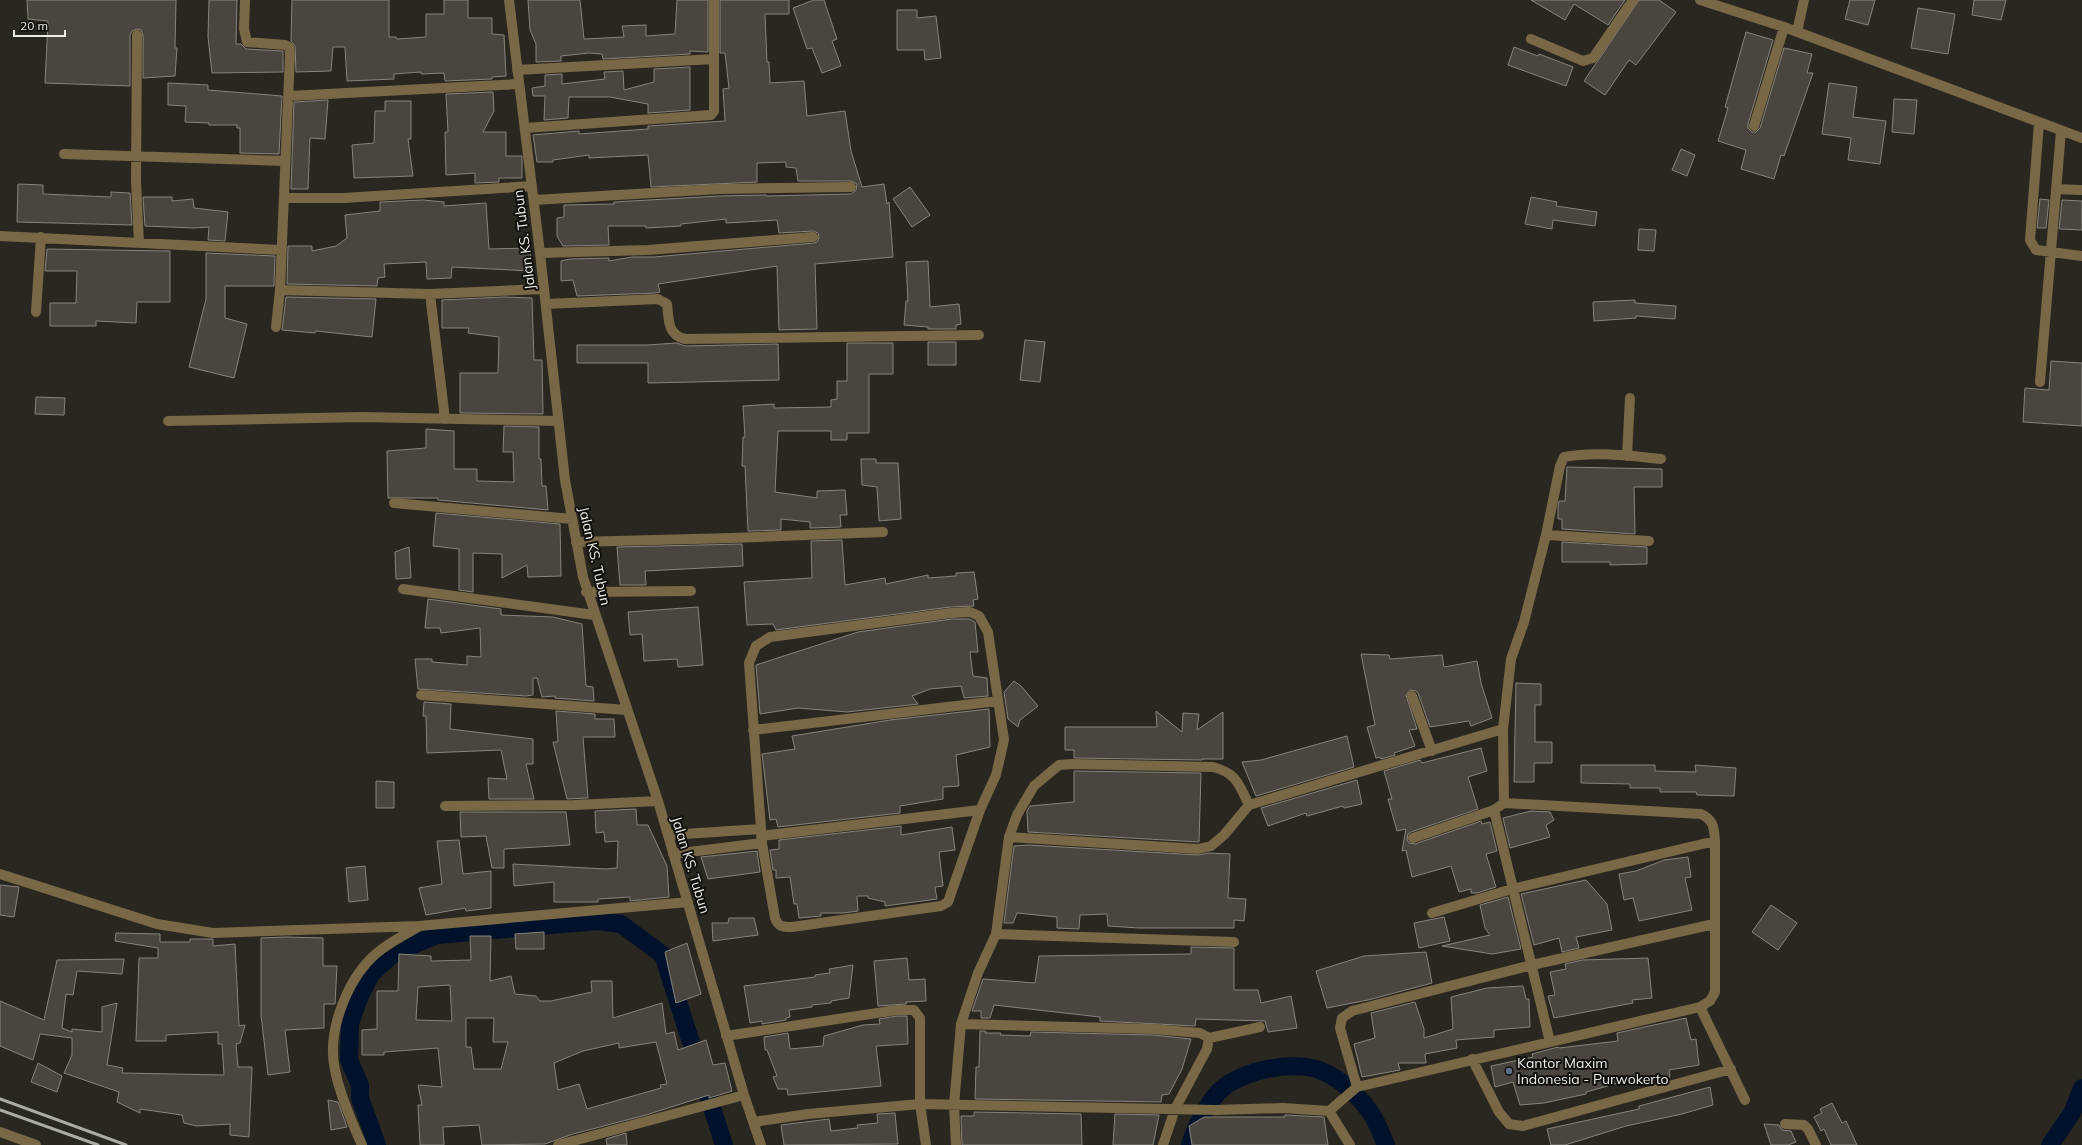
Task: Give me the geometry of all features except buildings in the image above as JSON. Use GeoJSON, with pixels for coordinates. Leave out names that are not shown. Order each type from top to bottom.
{"type":"FeatureCollection","features":[{"type":"Feature","properties":{"kind":"street"},"geometry":{"type":"LineString","coordinates":[[245,0],[244,29],[247,42],[285,45],[289,47],[289,96],[280,290],[276,327]]}},
{"type":"Feature","properties":{"kind":"street","name":"Jalan KS. Tubun"},"geometry":{"type":"LineString","coordinates":[[509,0],[518,84],[534,200],[565,480],[586,592],[658,801],[726,1036],[761,1145]]}},
{"type":"Feature","properties":{"kind":"street"},"geometry":{"type":"LineString","coordinates":[[525,128],[711,115],[714,111],[714,0]]}},
{"type":"Feature","properties":{"kind":"street"},"geometry":{"type":"LineString","coordinates":[[1531,39],[1583,61],[1592,58],[1633,0]]}},
{"type":"Feature","properties":{"kind":"street"},"geometry":{"type":"LineString","coordinates":[[1700,0],[1784,27],[2082,138]]}},
{"type":"Feature","properties":{"kind":"street"},"geometry":{"type":"LineString","coordinates":[[1797,32],[1804,0]]}},
{"type":"Feature","properties":{"kind":"street"},"geometry":{"type":"LineString","coordinates":[[1754,126],[1784,27]]}},
{"type":"Feature","properties":{"kind":"street"},"geometry":{"type":"LineString","coordinates":[[137,35],[136,155],[140,243]]}},
{"type":"Feature","properties":{"kind":"street"},"geometry":{"type":"LineString","coordinates":[[517,70],[714,59]]}},
{"type":"Feature","properties":{"kind":"street"},"geometry":{"type":"LineString","coordinates":[[289,96],[518,84]]}},
{"type":"Feature","properties":{"kind":"street"},"geometry":{"type":"LineString","coordinates":[[2039,123],[2030,240],[2036,250],[2082,256]]}},
{"type":"Feature","properties":{"kind":"street"},"geometry":{"type":"LineString","coordinates":[[2040,382],[2052,253],[2061,131]]}},
{"type":"Feature","properties":{"kind":"street"},"geometry":{"type":"LineString","coordinates":[[64,154],[136,155],[285,161]]}},
{"type":"Feature","properties":{"kind":"street"},"geometry":{"type":"LineString","coordinates":[[284,198],[344,198],[532,186]]}},
{"type":"Feature","properties":{"kind":"street"},"geometry":{"type":"LineString","coordinates":[[534,200],[720,189],[851,187]]}},
{"type":"Feature","properties":{"kind":"street"},"geometry":{"type":"LineString","coordinates":[[2056,189],[2082,190]]}},
{"type":"Feature","properties":{"kind":"street"},"geometry":{"type":"LineString","coordinates":[[0,236],[281,250]]}},
{"type":"Feature","properties":{"kind":"street"},"geometry":{"type":"LineString","coordinates":[[36,312],[41,237]]}},
{"type":"Feature","properties":{"kind":"street"},"geometry":{"type":"LineString","coordinates":[[540,253],[648,250],[813,237]]}},
{"type":"Feature","properties":{"kind":"street"},"geometry":{"type":"LineString","coordinates":[[280,290],[430,294],[544,288]]}},
{"type":"Feature","properties":{"kind":"street"},"geometry":{"type":"LineString","coordinates":[[430,294],[445,419]]}},
{"type":"Feature","properties":{"kind":"street"},"geometry":{"type":"LineString","coordinates":[[546,304],[658,299],[668,304],[670,328],[679,337],[685,339],[979,335]]}},
{"type":"Feature","properties":{"kind":"street"},"geometry":{"type":"LineString","coordinates":[[1627,456],[1630,398]]}},
{"type":"Feature","properties":{"kind":"street"},"geometry":{"type":"LineString","coordinates":[[168,421],[361,417],[558,421]]}},
{"type":"Feature","properties":{"kind":"street"},"geometry":{"type":"LineString","coordinates":[[1504,803],[1503,729],[1511,659],[1524,622],[1546,535],[1560,466],[1564,457],[1627,456],[1661,459]]}},
{"type":"Feature","properties":{"kind":"street"},"geometry":{"type":"LineString","coordinates":[[394,503],[572,519]]}},
{"type":"Feature","properties":{"kind":"street"},"geometry":{"type":"LineString","coordinates":[[576,542],[883,532]]}},
{"type":"Feature","properties":{"kind":"street"},"geometry":{"type":"LineString","coordinates":[[1546,535],[1649,541]]}},
{"type":"Feature","properties":{"kind":"street"},"geometry":{"type":"LineString","coordinates":[[403,589],[594,615]]}},
{"type":"Feature","properties":{"kind":"street"},"geometry":{"type":"LineString","coordinates":[[586,592],[691,591]]}},
{"type":"Feature","properties":{"kind":"street"},"geometry":{"type":"LineString","coordinates":[[970,612],[979,616],[984,621],[988,632],[998,701],[1004,740],[1002,752],[996,774],[980,810],[948,902],[941,906],[792,927],[782,927],[777,923],[761,836],[749,664],[752,652],[756,646],[770,637],[951,613],[970,612]]}},
{"type":"Feature","properties":{"kind":"street"},"geometry":{"type":"LineString","coordinates":[[420,694],[627,710]]}},
{"type":"Feature","properties":{"kind":"street"},"geometry":{"type":"LineString","coordinates":[[1412,696],[1432,751]]}},
{"type":"Feature","properties":{"kind":"street"},"geometry":{"type":"LineString","coordinates":[[753,730],[998,701]]}},
{"type":"Feature","properties":{"kind":"street"},"geometry":{"type":"LineString","coordinates":[[1008,837],[1198,849],[1211,846],[1224,835],[1249,805],[1503,729]]}},
{"type":"Feature","properties":{"kind":"street"},"geometry":{"type":"LineString","coordinates":[[956,1145],[952,1105],[961,1024],[978,973],[996,934],[1008,837],[1017,815],[1034,786],[1059,765],[1213,767],[1227,771],[1237,781],[1249,805]]}},
{"type":"Feature","properties":{"kind":"street"},"geometry":{"type":"LineString","coordinates":[[445,806],[575,805],[658,801]]}},
{"type":"Feature","properties":{"kind":"street"},"geometry":{"type":"LineString","coordinates":[[753,1122],[808,1114],[924,1105],[1216,1110],[1283,1108],[1329,1111],[1356,1089],[1700,1006],[1710,1001],[1715,992],[1715,841],[1713,823],[1701,814],[1504,803],[1494,810],[1413,838]]}},
{"type":"Feature","properties":{"kind":"street"},"geometry":{"type":"LineString","coordinates":[[673,854],[761,836],[980,810]]}},
{"type":"Feature","properties":{"kind":"street"},"geometry":{"type":"LineString","coordinates":[[1494,810],[1550,1042]]}},
{"type":"Feature","properties":{"kind":"street"},"geometry":{"type":"LineString","coordinates":[[668,835],[761,836]]}},
{"type":"Feature","properties":{"kind":"street"},"geometry":{"type":"LineString","coordinates":[[1432,913],[1512,889],[1715,841]]}},
{"type":"Feature","properties":{"kind":"street"},"geometry":{"type":"LineString","coordinates":[[0,874],[156,924],[213,933],[419,926],[688,902]]}},
{"type":"Feature","properties":{"kind":"street"},"geometry":{"type":"LineString","coordinates":[[1356,1089],[1340,1028],[1342,1018],[1352,1011],[1532,965],[1714,924]]}},
{"type":"Feature","properties":{"kind":"street"},"geometry":{"type":"LineString","coordinates":[[362,1145],[334,1070],[334,1037],[341,1009],[359,972],[381,950],[419,926]]}},
{"type":"Feature","properties":{"kind":"street"},"geometry":{"type":"LineString","coordinates":[[996,934],[1234,942]]}},
{"type":"Feature","properties":{"kind":"street"},"geometry":{"type":"LineString","coordinates":[[1700,1006],[1745,1100]]}},
{"type":"Feature","properties":{"kind":"street"},"geometry":{"type":"LineString","coordinates":[[726,1036],[897,1010],[914,1010],[920,1018],[926,1145]]}},
{"type":"Feature","properties":{"kind":"street"},"geometry":{"type":"LineString","coordinates":[[961,1024],[1153,1029],[1200,1033],[1209,1038],[1260,1027]]}},
{"type":"Feature","properties":{"kind":"street"},"geometry":{"type":"LineString","coordinates":[[1163,1145],[1178,1109],[1207,1049],[1209,1038]]}},
{"type":"Feature","properties":{"kind":"street"},"geometry":{"type":"LineString","coordinates":[[1472,1060],[1499,1112],[1509,1124],[1524,1126],[1731,1069]]}},
{"type":"Feature","properties":{"kind":"street"},"geometry":{"type":"LineString","coordinates":[[558,1145],[698,1109],[744,1095]]}},
{"type":"Feature","properties":{"kind":"street"},"geometry":{"type":"LineString","coordinates":[[1329,1111],[1350,1145]]}},
{"type":"Feature","properties":{"kind":"street"},"geometry":{"type":"LineString","coordinates":[[1785,1124],[1804,1125],[1808,1129],[1816,1145]]}},
{"type":"Feature","properties":{"kind":"street"},"geometry":{"type":"LineString","coordinates":[[0,1132],[36,1145]]}},
{"type":"Feature","properties":{"kind":"waterway"},"geometry":{"type":"LineString","coordinates":[[377,1145],[360,1098],[360,1085],[349,1060],[350,1024],[359,998],[371,974],[394,953],[437,935],[598,921],[621,924],[663,955],[724,1145]]}},
{"type":"Feature","properties":{"kind":"waterway"},"geometry":{"type":"LineString","coordinates":[[1190,1145],[1197,1126],[1211,1101],[1224,1087],[1250,1074],[1280,1067],[1296,1066],[1322,1071],[1349,1088],[1366,1106],[1377,1123],[1386,1145]]}},
{"type":"Feature","properties":{"kind":"waterway"},"geometry":{"type":"LineString","coordinates":[[2050,1145],[2072,1113],[2082,1088]]}},
{"type":"Feature","properties":{"kind":"railway"},"geometry":{"type":"LineString","coordinates":[[0,1099],[126,1145]]}},
{"type":"Feature","properties":{"kind":"railway"},"geometry":{"type":"LineString","coordinates":[[0,1110],[98,1145]]}},
{"type":"Feature","properties":{"kind":"place","name":"Kantor Maxim Indonesia - Purwokerto"},"geometry":{"type":"Point","coordinates":[1509,1071]}}]}
